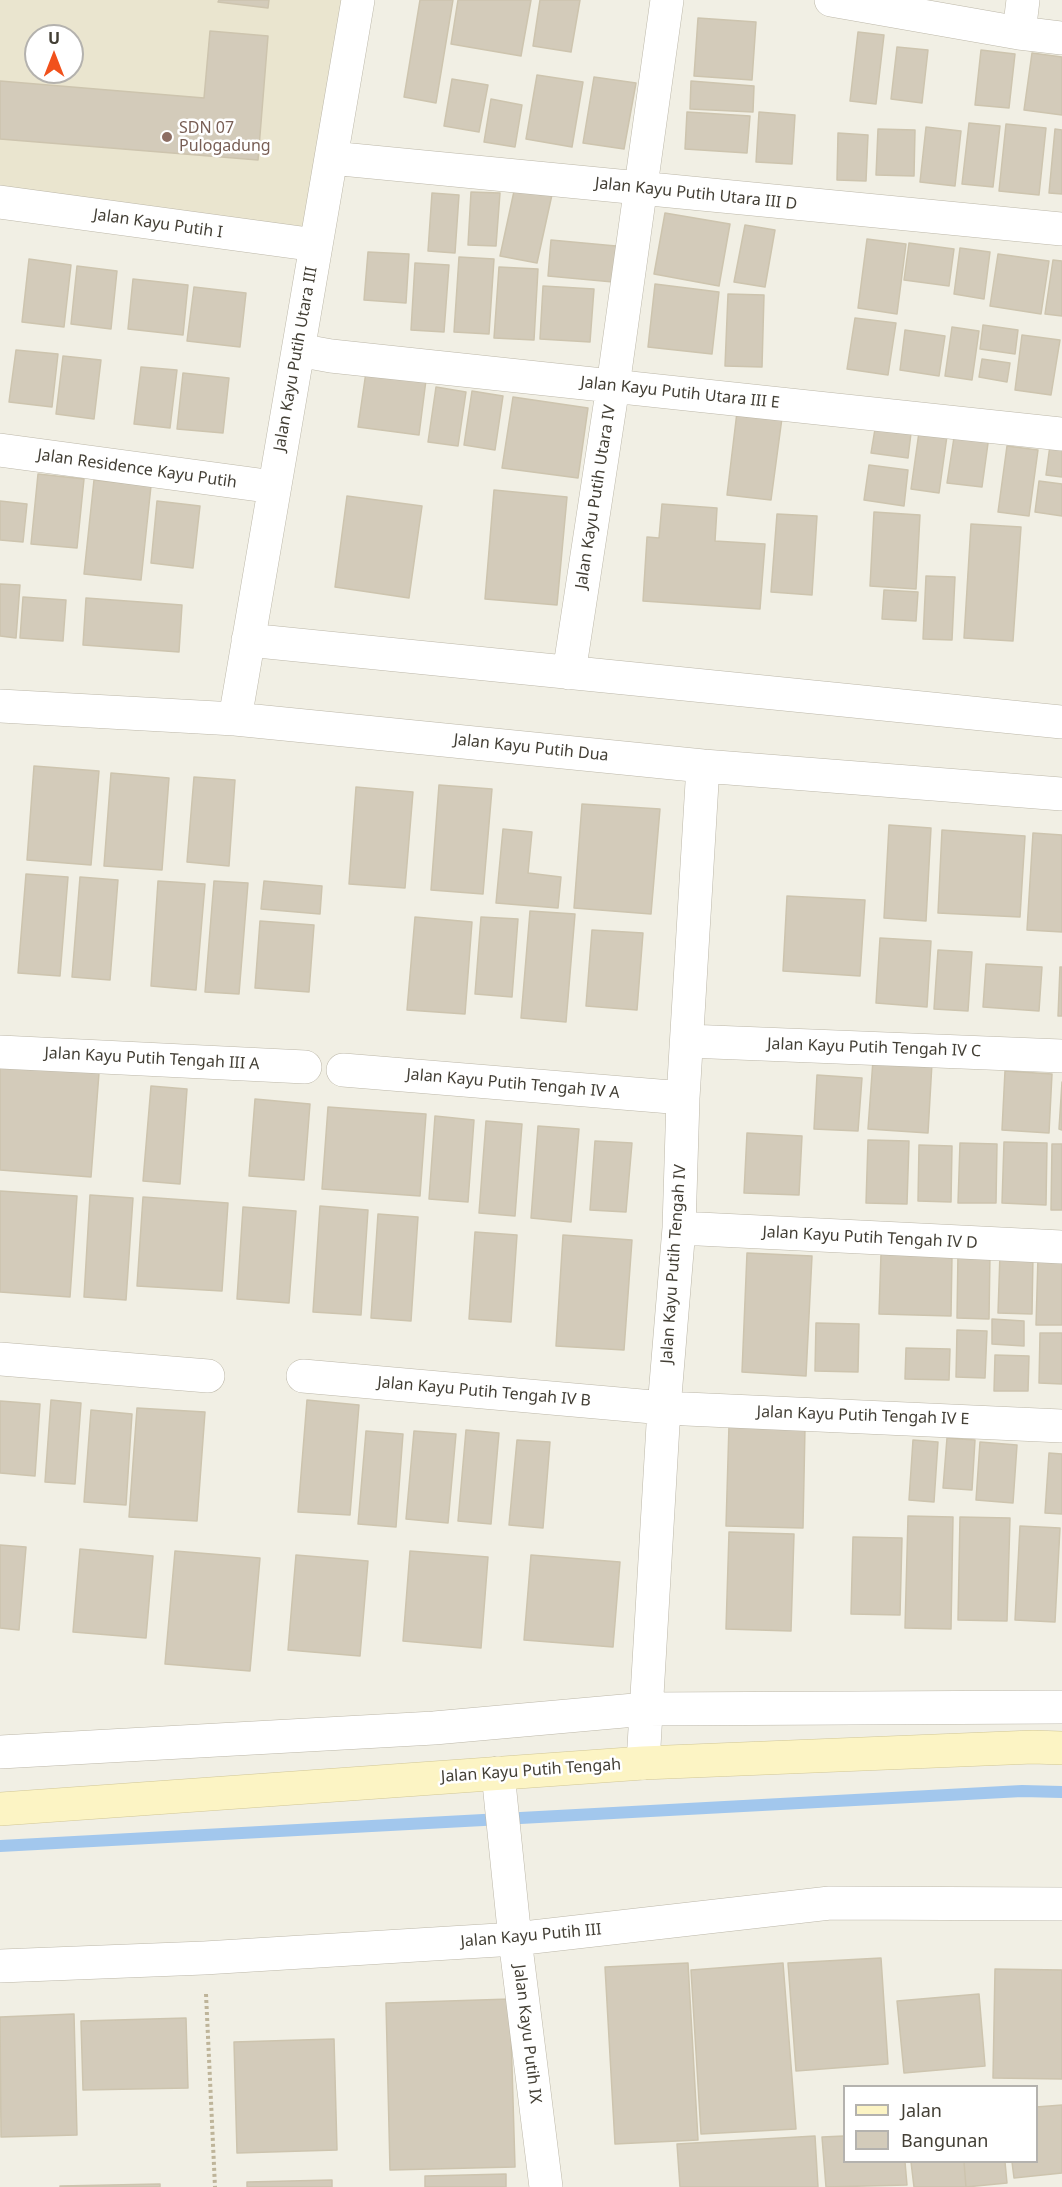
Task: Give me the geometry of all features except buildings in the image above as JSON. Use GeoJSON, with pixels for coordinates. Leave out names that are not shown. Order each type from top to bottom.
{"type":"FeatureCollection","features":[{"type":"Feature","properties":{"kind":"street","name":"Jalan Kayu Putih Utara III"},"geometry":{"type":"LineString","coordinates":[[235,719],[358,0]]}},
{"type":"Feature","properties":{"kind":"street","name":"Jalan Kayu Putih Utara IV"},"geometry":{"type":"LineString","coordinates":[[569,673],[613,386],[667,0]]}},
{"type":"Feature","properties":{"kind":"street"},"geometry":{"type":"LineString","coordinates":[[831,0],[1018,33],[1062,38]]}},
{"type":"Feature","properties":{"kind":"street"},"geometry":{"type":"LineString","coordinates":[[1018,33],[1023,0]]}},
{"type":"Feature","properties":{"kind":"street","name":"Jalan Kayu Putih Utara III D"},"geometry":{"type":"LineString","coordinates":[[331,158],[1062,229]]}},
{"type":"Feature","properties":{"kind":"street","name":"Jalan Kayu Putih I"},"geometry":{"type":"LineString","coordinates":[[0,202],[316,245]]}},
{"type":"Feature","properties":{"kind":"street","name":"Jalan Kayu Putih Utara III E"},"geometry":{"type":"LineString","coordinates":[[298,350],[331,356],[1062,435]]}},
{"type":"Feature","properties":{"kind":"street","name":"Jalan Residence Kayu Putih"},"geometry":{"type":"LineString","coordinates":[[0,450],[274,487]]}},
{"type":"Feature","properties":{"kind":"street"},"geometry":{"type":"LineString","coordinates":[[248,640],[1062,722]]}},
{"type":"Feature","properties":{"kind":"street","name":"Jalan Kayu Putih Dua"},"geometry":{"type":"LineString","coordinates":[[0,706],[235,719],[703,766],[1062,794]]}},
{"type":"Feature","properties":{"kind":"street","name":"Jalan Kayu Putih Tengah IV"},"geometry":{"type":"LineString","coordinates":[[643,1763],[664,1408],[679,1228],[683,1098],[703,766]]}},
{"type":"Feature","properties":{"kind":"street","name":"Jalan Kayu Putih Tengah IV C"},"geometry":{"type":"LineString","coordinates":[[687,1041],[1062,1056]]}},
{"type":"Feature","properties":{"kind":"street","name":"Jalan Kayu Putih Tengah III A"},"geometry":{"type":"LineString","coordinates":[[0,1052],[305,1067]]}},
{"type":"Feature","properties":{"kind":"street","name":"Jalan Kayu Putih Tengah IV A"},"geometry":{"type":"LineString","coordinates":[[343,1070],[683,1098]]}},
{"type":"Feature","properties":{"kind":"street","name":"Jalan Kayu Putih Tengah IV D"},"geometry":{"type":"LineString","coordinates":[[679,1228],[1062,1247]]}},
{"type":"Feature","properties":{"kind":"street"},"geometry":{"type":"LineString","coordinates":[[0,1359],[208,1376]]}},
{"type":"Feature","properties":{"kind":"street","name":"Jalan Kayu Putih Tengah IV B"},"geometry":{"type":"LineString","coordinates":[[303,1376],[664,1408]]}},
{"type":"Feature","properties":{"kind":"street","name":"Jalan Kayu Putih Tengah IV E"},"geometry":{"type":"LineString","coordinates":[[664,1408],[1062,1426]]}},
{"type":"Feature","properties":{"kind":"street"},"geometry":{"type":"LineString","coordinates":[[0,1752],[434,1728],[646,1709],[1062,1707]]}},
{"type":"Feature","properties":{"kind":"street","name":"Jalan Kayu Putih Tengah"},"geometry":{"type":"LineString","coordinates":[[0,1809],[643,1763],[1033,1747],[1062,1748]]}},
{"type":"Feature","properties":{"kind":"street","name":"Jalan Kayu Putih IX"},"geometry":{"type":"LineString","coordinates":[[498,1773],[515,1939],[546,2187]]}},
{"type":"Feature","properties":{"kind":"street","name":"Jalan Kayu Putih III"},"geometry":{"type":"LineString","coordinates":[[0,1966],[204,1958],[515,1939],[830,1903],[1062,1904]]}},
{"type":"Feature","properties":{"kind":"path"},"geometry":{"type":"LineString","coordinates":[[204,1958],[215,2187]]}},
{"type":"Feature","properties":{"kind":"shaded area","name":"SDN 07 Pulogadung"},"geometry":{"type":"Polygon","coordinates":[[[0,0],[358,0],[316,245],[0,202],[0,0]]]}},
{"type":"Feature","properties":{"kind":"waterway"},"geometry":{"type":"LineString","coordinates":[[0,1846],[1022,1791],[1062,1792]]}},
{"type":"Feature","properties":{"kind":"place","name":"SDN 07 Pulogadung"},"geometry":{"type":"Point","coordinates":[167,137]}}]}
